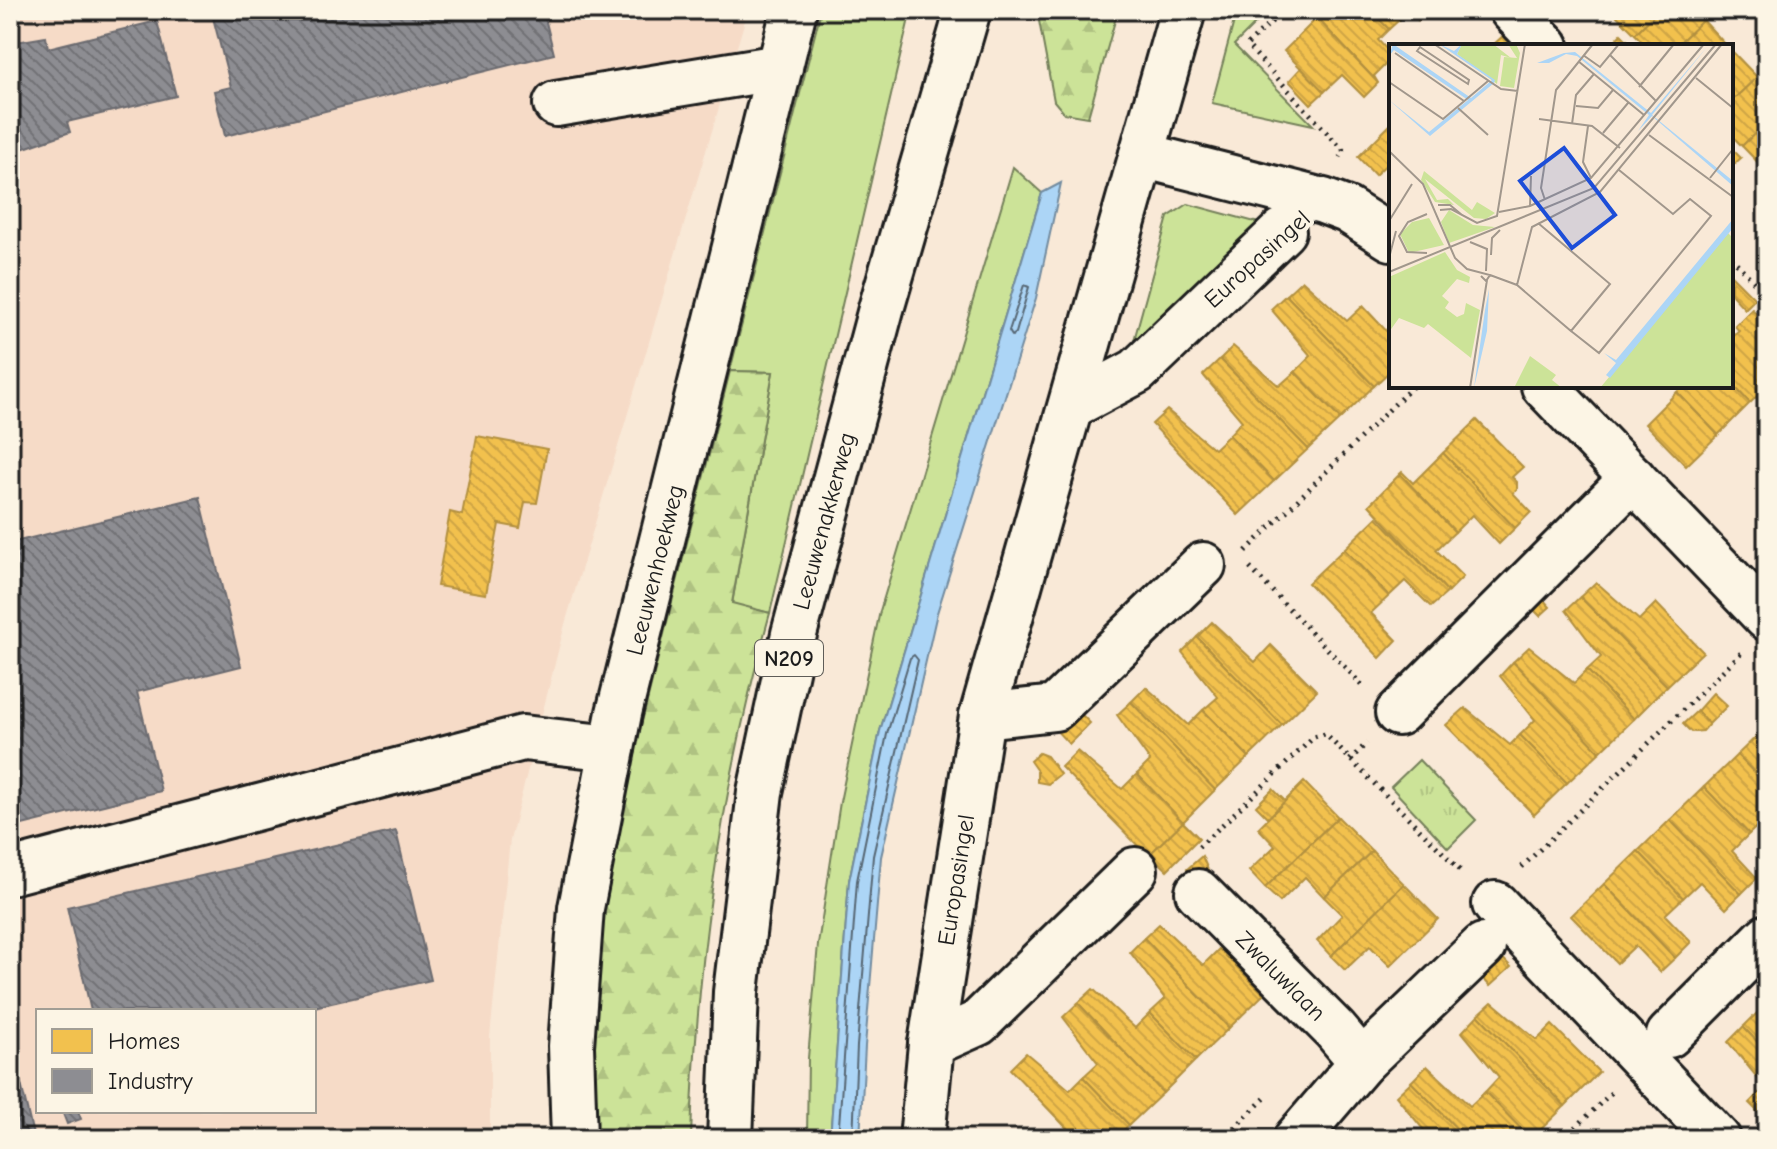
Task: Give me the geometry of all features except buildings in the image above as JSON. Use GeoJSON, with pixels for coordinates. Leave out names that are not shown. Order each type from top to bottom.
{"type":"FeatureCollection","features":[{"type":"Feature","properties":{"kind":"street","name":"Leeuwenhoekweg"},"geometry":{"type":"LineString","coordinates":[[574,1139],[571,1046],[581,908],[612,748],[794,10]]}},
{"type":"Feature","properties":{"kind":"street","name":"Leeuwenakkerweg"},"geometry":{"type":"LineString","coordinates":[[730,1139],[736,992],[763,778],[794,634],[881,309],[968,10]]}},
{"type":"Feature","properties":{"kind":"street","name":"Europasingel"},"geometry":{"type":"LineString","coordinates":[[922,1139],[931,1044],[982,716],[1183,10]]}},
{"type":"Feature","properties":{"kind":"street"},"geometry":{"type":"LineString","coordinates":[[1512,10],[1544,44]]}},
{"type":"Feature","properties":{"kind":"street"},"geometry":{"type":"LineString","coordinates":[[556,104],[780,67]]}},
{"type":"Feature","properties":{"kind":"street"},"geometry":{"type":"LineString","coordinates":[[1142,155],[1323,201],[1347,210],[1389,237]]}},
{"type":"Feature","properties":{"kind":"street","name":"Europasingel"},"geometry":{"type":"LineString","coordinates":[[1071,406],[1137,371],[1283,231]]}},
{"type":"Feature","properties":{"kind":"street"},"geometry":{"type":"LineString","coordinates":[[1546,388],[1633,478],[1756,633]]}},
{"type":"Feature","properties":{"kind":"street"},"geometry":{"type":"LineString","coordinates":[[1398,713],[1633,478]]}},
{"type":"Feature","properties":{"kind":"street"},"geometry":{"type":"LineString","coordinates":[[982,716],[1055,708],[1203,565]]}},
{"type":"Feature","properties":{"kind":"street"},"geometry":{"type":"LineString","coordinates":[[10,872],[523,738],[612,748]]}},
{"type":"Feature","properties":{"kind":"street"},"geometry":{"type":"LineString","coordinates":[[931,1044],[978,1023],[1135,870]]}},
{"type":"Feature","properties":{"kind":"street","name":"Zwaluwlaan"},"geometry":{"type":"LineString","coordinates":[[1195,872],[1362,1062]]}},
{"type":"Feature","properties":{"kind":"street"},"geometry":{"type":"LineString","coordinates":[[1492,901],[1718,1139]]}},
{"type":"Feature","properties":{"kind":"street"},"geometry":{"type":"LineString","coordinates":[[1669,1035],[1767,937]]}},
{"type":"Feature","properties":{"kind":"street"},"geometry":{"type":"LineString","coordinates":[[1296,1139],[1362,1062],[1483,946]]}},
{"type":"Feature","properties":{"kind":"path","name":"Europasingel"},"geometry":{"type":"LineString","coordinates":[[1284,10],[1247,45],[1343,150],[1323,201]]}},
{"type":"Feature","properties":{"kind":"path"},"geometry":{"type":"LineString","coordinates":[[1733,259],[1767,296]]}},
{"type":"Feature","properties":{"kind":"path"},"geometry":{"type":"LineString","coordinates":[[1398,713],[1393,717],[1240,558],[1411,388]]}},
{"type":"Feature","properties":{"kind":"path"},"geometry":{"type":"LineString","coordinates":[[1195,872],[1314,737],[1325,734],[1492,901],[1756,633]]}},
{"type":"Feature","properties":{"kind":"shaded area"},"geometry":{"type":"Polygon","coordinates":[[[10,10],[748,10],[565,624],[510,840],[490,1037],[490,1139],[10,1139],[10,10]]]}},
{"type":"Feature","properties":{"kind":"green space"},"geometry":{"type":"Polygon","coordinates":[[[821,10],[911,10],[770,613],[732,604],[773,372],[730,371],[821,10]]]}},
{"type":"Feature","properties":{"kind":"green space"},"geometry":{"type":"Polygon","coordinates":[[[1037,10],[1118,10],[1088,117],[1064,113],[1054,101],[1037,10]]]}},
{"type":"Feature","properties":{"kind":"green space"},"geometry":{"type":"Polygon","coordinates":[[[1237,10],[1269,10],[1234,45],[1313,125],[1212,103],[1237,10]]]}},
{"type":"Feature","properties":{"kind":"green space"},"geometry":{"type":"Polygon","coordinates":[[[1013,167],[1042,193],[880,731],[849,881],[830,1139],[807,1139],[808,1058],[818,944],[840,802],[880,611],[1013,167]]]}},
{"type":"Feature","properties":{"kind":"green space"},"geometry":{"type":"Polygon","coordinates":[[[1188,204],[1270,226],[1128,362],[1168,217],[1188,204]]]}},
{"type":"Feature","properties":{"kind":"green space"},"geometry":{"type":"Polygon","coordinates":[[[730,371],[773,372],[732,603],[770,613],[738,743],[714,873],[699,1005],[691,1139],[593,1139],[590,1042],[604,873],[730,371]]]}},
{"type":"Feature","properties":{"kind":"green space"},"geometry":{"type":"Polygon","coordinates":[[[1419,760],[1476,820],[1448,848],[1391,787],[1419,760]]]}},
{"type":"Feature","properties":{"kind":"water"},"geometry":{"type":"Polygon","coordinates":[[[1061,183],[1036,298],[937,613],[881,857],[860,1139],[830,1139],[849,881],[880,731],[1042,193],[1061,183]]]}}]}
